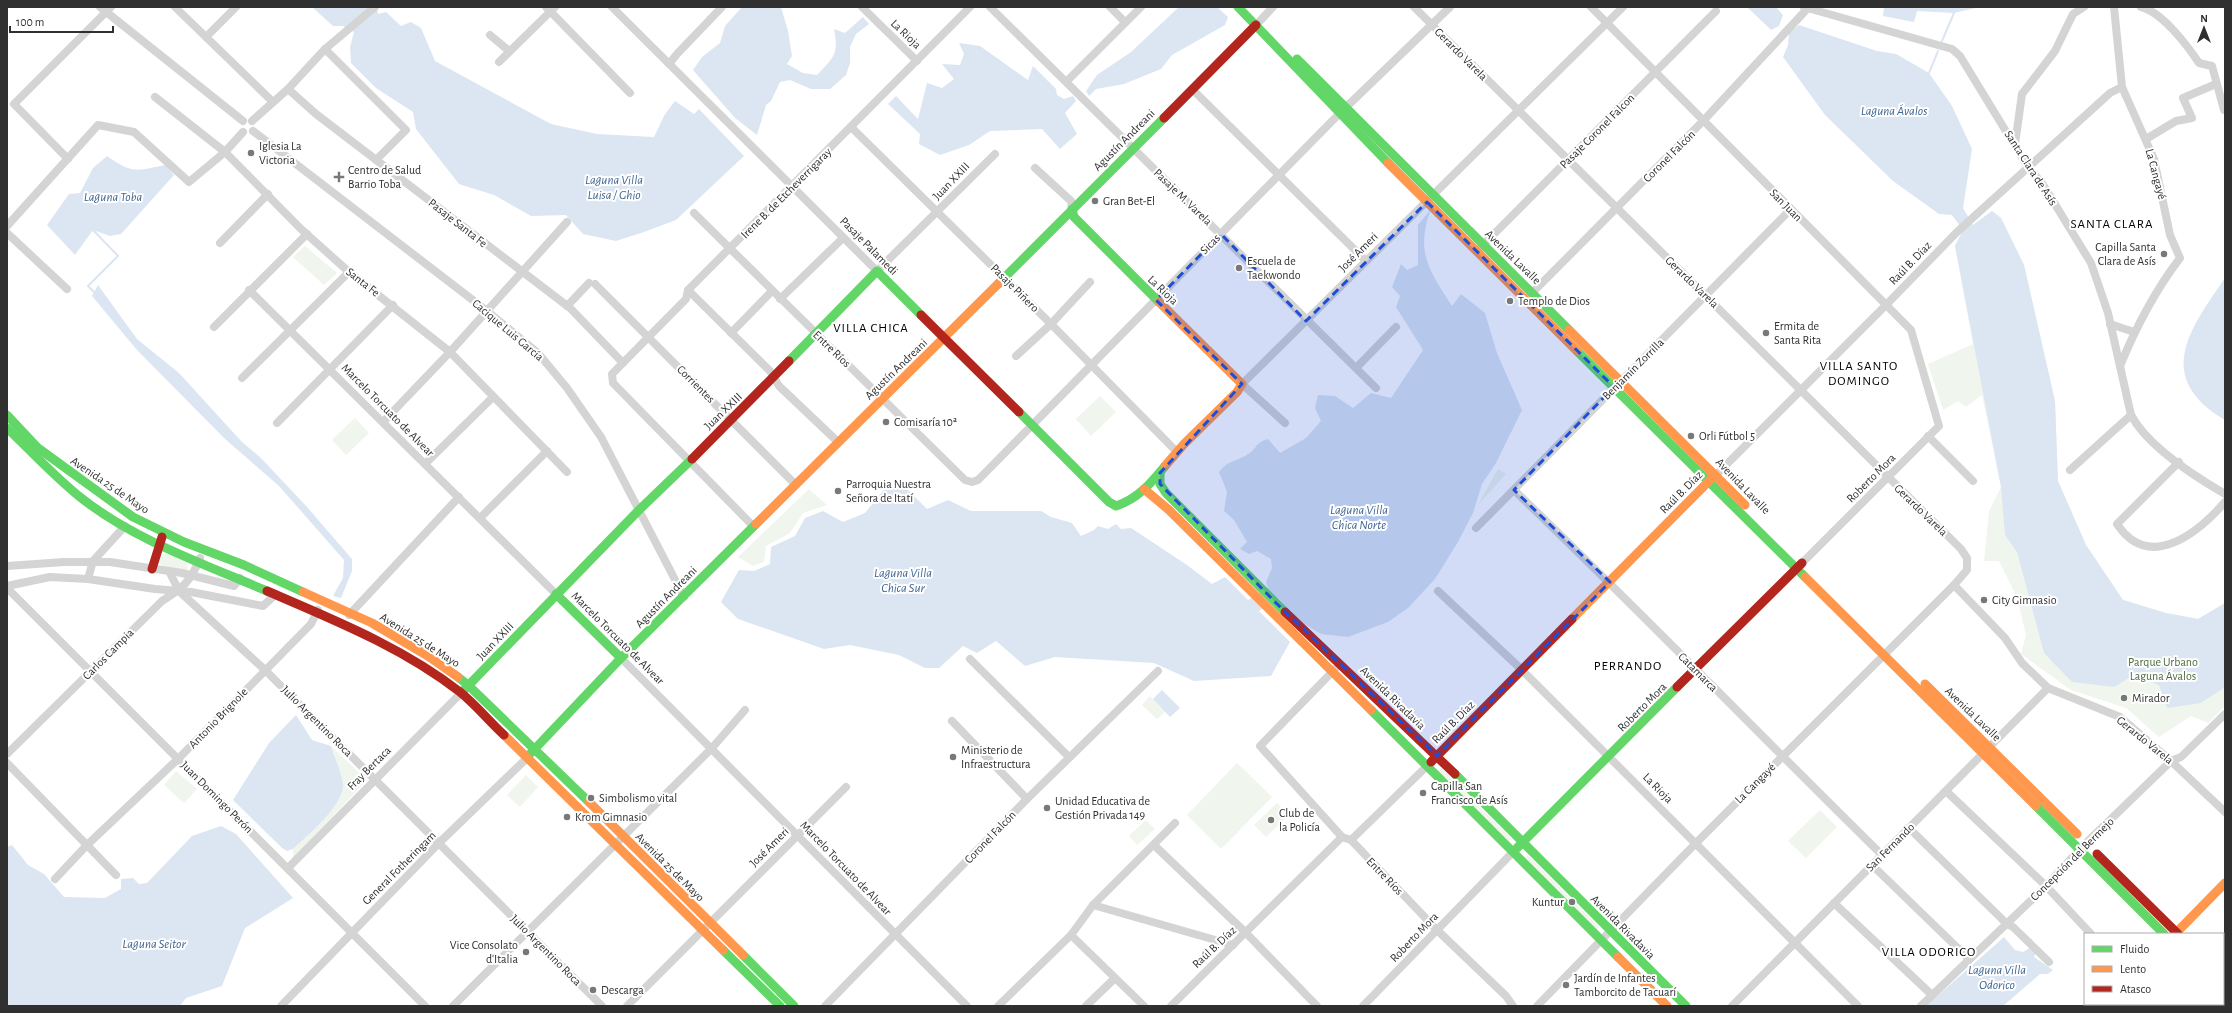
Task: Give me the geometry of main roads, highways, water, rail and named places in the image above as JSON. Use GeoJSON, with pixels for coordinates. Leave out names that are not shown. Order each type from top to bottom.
{"type":"FeatureCollection","features":[{"type":"Feature","properties":{"kind":"water","name":"Laguna Villa Luisa / Ghio"},"geometry":{"type":"Polygon","coordinates":[[[312,7],[377,7],[378,14],[386,12],[401,26],[411,22],[421,28],[435,61],[551,124],[597,134],[654,137],[665,114],[675,101],[694,114],[699,109],[744,156],[676,220],[616,241],[583,234],[566,215],[531,216],[494,195],[459,184],[416,129],[413,112],[376,88],[351,63],[350,47],[354,32],[343,26],[333,26],[312,7]]]}},
{"type":"Feature","properties":{"kind":"water"},"geometry":{"type":"Polygon","coordinates":[[[742,7],[781,7],[788,31],[792,56],[787,64],[803,73],[817,75],[828,64],[834,55],[836,44],[834,29],[845,33],[863,17],[869,24],[856,34],[850,47],[850,63],[846,75],[830,89],[811,89],[790,80],[780,82],[771,101],[766,105],[757,135],[735,118],[693,70],[702,57],[720,43],[725,26],[742,7]]]}},
{"type":"Feature","properties":{"kind":"water"},"geometry":{"type":"Polygon","coordinates":[[[1179,7],[1217,7],[1228,17],[1225,25],[1172,55],[1161,69],[1124,84],[1096,89],[1089,96],[1086,91],[1097,75],[1131,52],[1179,7]]]}},
{"type":"Feature","properties":{"kind":"water"},"geometry":{"type":"Polygon","coordinates":[[[1747,7],[1776,7],[1783,15],[1779,26],[1771,30],[1747,7]]]}},
{"type":"Feature","properties":{"kind":"water"},"geometry":{"type":"Polygon","coordinates":[[[1884,7],[1980,7],[1954,13],[1917,11],[1914,22],[1883,16],[1884,7]]]}},
{"type":"Feature","properties":{"kind":"water","name":"Laguna Ávalos"},"geometry":{"type":"Polygon","coordinates":[[[1799,25],[1877,51],[1896,54],[1929,73],[1952,106],[1972,149],[1963,208],[1973,225],[1992,211],[2001,218],[2024,265],[2055,401],[2058,481],[2086,545],[2123,600],[2166,613],[2198,619],[2225,603],[2225,687],[2201,703],[2167,708],[2159,685],[2134,675],[2114,687],[2072,682],[2044,653],[2017,552],[2005,535],[2001,487],[1955,246],[1963,230],[1952,215],[1939,214],[1893,181],[1825,115],[1783,57],[1788,45],[1789,33],[1799,25]]]}},
{"type":"Feature","properties":{"kind":"water"},"geometry":{"type":"Polygon","coordinates":[[[959,43],[980,46],[1028,80],[1033,66],[1056,89],[1057,95],[1064,99],[1073,96],[1076,101],[1065,113],[1077,134],[1060,149],[1042,129],[990,131],[969,145],[940,155],[919,144],[920,134],[888,104],[896,96],[918,119],[927,83],[942,88],[954,79],[942,64],[960,65],[964,54],[959,43]]]}},
{"type":"Feature","properties":{"kind":"water","name":"Laguna Toba"},"geometry":{"type":"Polygon","coordinates":[[[107,156],[123,166],[135,170],[165,165],[174,175],[121,234],[110,236],[93,230],[75,255],[47,225],[69,194],[80,193],[93,168],[107,156]]]}},
{"type":"Feature","properties":{"kind":"water"},"geometry":{"type":"Polygon","coordinates":[[[1431,209],[1426,224],[1424,237],[1427,260],[1431,271],[1452,306],[1461,294],[1485,313],[1497,353],[1522,410],[1496,463],[1482,484],[1473,513],[1458,542],[1435,579],[1408,608],[1388,622],[1348,637],[1321,634],[1298,620],[1278,598],[1259,611],[1290,642],[1271,676],[1194,681],[1154,663],[1055,657],[1025,666],[996,641],[977,653],[963,646],[939,668],[925,668],[899,655],[850,645],[824,649],[738,619],[721,602],[739,570],[754,571],[770,564],[771,547],[795,536],[805,518],[823,511],[843,522],[865,513],[886,487],[907,489],[927,509],[948,500],[971,511],[1041,511],[1051,517],[1072,523],[1081,536],[1094,530],[1098,526],[1108,529],[1116,524],[1121,529],[1131,528],[1187,565],[1212,584],[1225,577],[1248,600],[1268,588],[1266,582],[1272,568],[1271,559],[1257,551],[1249,554],[1240,549],[1247,542],[1234,520],[1224,511],[1227,492],[1219,472],[1226,465],[1244,457],[1258,444],[1268,439],[1280,453],[1306,438],[1321,421],[1315,408],[1318,395],[1335,396],[1353,408],[1371,393],[1391,398],[1423,350],[1396,307],[1400,296],[1392,287],[1401,264],[1407,270],[1418,265],[1418,225],[1431,209]]]}},
{"type":"Feature","properties":{"kind":"water"},"geometry":{"type":"Polygon","coordinates":[[[2225,278],[2225,420],[2203,404],[2190,387],[2184,370],[2185,352],[2191,334],[2200,316],[2225,278]]]}},
{"type":"Feature","properties":{"kind":"water"},"geometry":{"type":"Polygon","coordinates":[[[98,285],[137,339],[179,373],[242,442],[261,458],[307,507],[352,559],[352,571],[341,598],[333,596],[343,578],[344,560],[279,486],[224,438],[137,350],[92,296],[98,285]]]}},
{"type":"Feature","properties":{"kind":"water"},"geometry":{"type":"Polygon","coordinates":[[[1162,690],[1180,708],[1170,717],[1153,699],[1162,690]]]}},
{"type":"Feature","properties":{"kind":"water"},"geometry":{"type":"Polygon","coordinates":[[[296,715],[312,740],[331,746],[343,787],[341,795],[330,813],[293,849],[287,851],[282,848],[233,800],[269,743],[296,715]]]}},
{"type":"Feature","properties":{"kind":"water","name":"Laguna Seitor"},"geometry":{"type":"Polygon","coordinates":[[[221,826],[236,834],[293,898],[245,928],[222,986],[186,998],[180,1006],[7,1006],[7,847],[12,845],[28,865],[44,874],[64,897],[105,898],[121,889],[121,879],[133,878],[139,884],[147,883],[192,836],[221,826]]]}},
{"type":"Feature","properties":{"kind":"water","name":"Laguna Villa Odorico"},"geometry":{"type":"Polygon","coordinates":[[[2004,937],[2015,950],[2023,952],[2031,947],[2036,952],[2034,957],[2053,970],[2048,974],[2040,974],[2003,1006],[1926,1006],[2004,937]]]}},
{"type":"Feature","properties":{"kind":"waterway"},"geometry":{"type":"LineString","coordinates":[[1942,41],[1954,13]]}},
{"type":"Feature","properties":{"kind":"waterway"},"geometry":{"type":"LineString","coordinates":[[1929,73],[1938,51]]}},
{"type":"Feature","properties":{"kind":"waterway"},"geometry":{"type":"LineString","coordinates":[[93,230],[118,256],[88,286],[94,292]]}},
{"type":"Feature","properties":{"kind":"place","name":"Iglesia La Victoria"},"geometry":{"type":"Point","coordinates":[251,153]}},
{"type":"Feature","properties":{"kind":"place","name":"Centro de Salud Barrio Toba"},"geometry":{"type":"Point","coordinates":[339,177]}},
{"type":"Feature","properties":{"kind":"place","name":"Gran Bet-El"},"geometry":{"type":"Point","coordinates":[1095,201]}},
{"type":"Feature","properties":{"kind":"place","name":"Capilla Santa Clara de Asís"},"geometry":{"type":"Point","coordinates":[2164,254]}},
{"type":"Feature","properties":{"kind":"place","name":"Escuela de Taekwondo"},"geometry":{"type":"Point","coordinates":[1239,268]}},
{"type":"Feature","properties":{"kind":"place","name":"Templo de Dios"},"geometry":{"type":"Point","coordinates":[1510,301]}},
{"type":"Feature","properties":{"kind":"place","name":"Ermita de Santa Rita"},"geometry":{"type":"Point","coordinates":[1766,333]}},
{"type":"Feature","properties":{"kind":"place","name":"Comisaría 10ª"},"geometry":{"type":"Point","coordinates":[886,422]}},
{"type":"Feature","properties":{"kind":"place","name":"Orli Fútbol 5"},"geometry":{"type":"Point","coordinates":[1691,436]}},
{"type":"Feature","properties":{"kind":"place","name":"Parroquia Nuestra Señora de Itatí"},"geometry":{"type":"Point","coordinates":[838,491]}},
{"type":"Feature","properties":{"kind":"place","name":"City Gimnasio"},"geometry":{"type":"Point","coordinates":[1984,600]}},
{"type":"Feature","properties":{"kind":"place","name":"Mirador"},"geometry":{"type":"Point","coordinates":[2124,698]}},
{"type":"Feature","properties":{"kind":"place","name":"Ministerio de Infraestructura"},"geometry":{"type":"Point","coordinates":[953,757]}},
{"type":"Feature","properties":{"kind":"place","name":"Capilla San Francisco de Asís"},"geometry":{"type":"Point","coordinates":[1423,793]}},
{"type":"Feature","properties":{"kind":"place","name":"Simbolismo vital"},"geometry":{"type":"Point","coordinates":[591,798]}},
{"type":"Feature","properties":{"kind":"place","name":"Unidad Educativa de Gestión Privada 149"},"geometry":{"type":"Point","coordinates":[1047,808]}},
{"type":"Feature","properties":{"kind":"place","name":"Krom Gimnasio"},"geometry":{"type":"Point","coordinates":[567,817]}},
{"type":"Feature","properties":{"kind":"place","name":"Club de la Policía"},"geometry":{"type":"Point","coordinates":[1271,820]}},
{"type":"Feature","properties":{"kind":"place","name":"Kuntur"},"geometry":{"type":"Point","coordinates":[1572,902]}},
{"type":"Feature","properties":{"kind":"place","name":"Vice Consolato d'Italia"},"geometry":{"type":"Point","coordinates":[526,952]}},
{"type":"Feature","properties":{"kind":"place","name":"Jardín de Infantes Tamborcito de Tacuarí"},"geometry":{"type":"Point","coordinates":[1566,985]}},
{"type":"Feature","properties":{"kind":"place","name":"Descarga"},"geometry":{"type":"Point","coordinates":[593,990]}},
{"type":"Feature","properties":{"kind":"district","name":"SANTA CLARA"},"geometry":{"type":"Point","coordinates":[2112,224]}},
{"type":"Feature","properties":{"kind":"district","name":"VILLA CHICA"},"geometry":{"type":"Point","coordinates":[871,328]}},
{"type":"Feature","properties":{"kind":"district","name":"VILLA SANTO DOMINGO"},"geometry":{"type":"Point","coordinates":[1859,374]}},
{"type":"Feature","properties":{"kind":"district","name":"PERRANDO"},"geometry":{"type":"Point","coordinates":[1628,666]}},
{"type":"Feature","properties":{"kind":"district","name":"VILLA ODORICO"},"geometry":{"type":"Point","coordinates":[1929,952]}},
{"type":"Feature","properties":{"kind":"water label","name":"Laguna Villa Chica Norte"},"geometry":{"type":"Point","coordinates":[1359,518]}},
{"type":"Feature","properties":{"kind":"water label","name":"Laguna Villa Chica Sur"},"geometry":{"type":"Point","coordinates":[903,580]}},
{"type":"Feature","properties":{"kind":"park label","name":"Parque Urbano Laguna Ávalos"},"geometry":{"type":"Point","coordinates":[2163,669]}}]}
